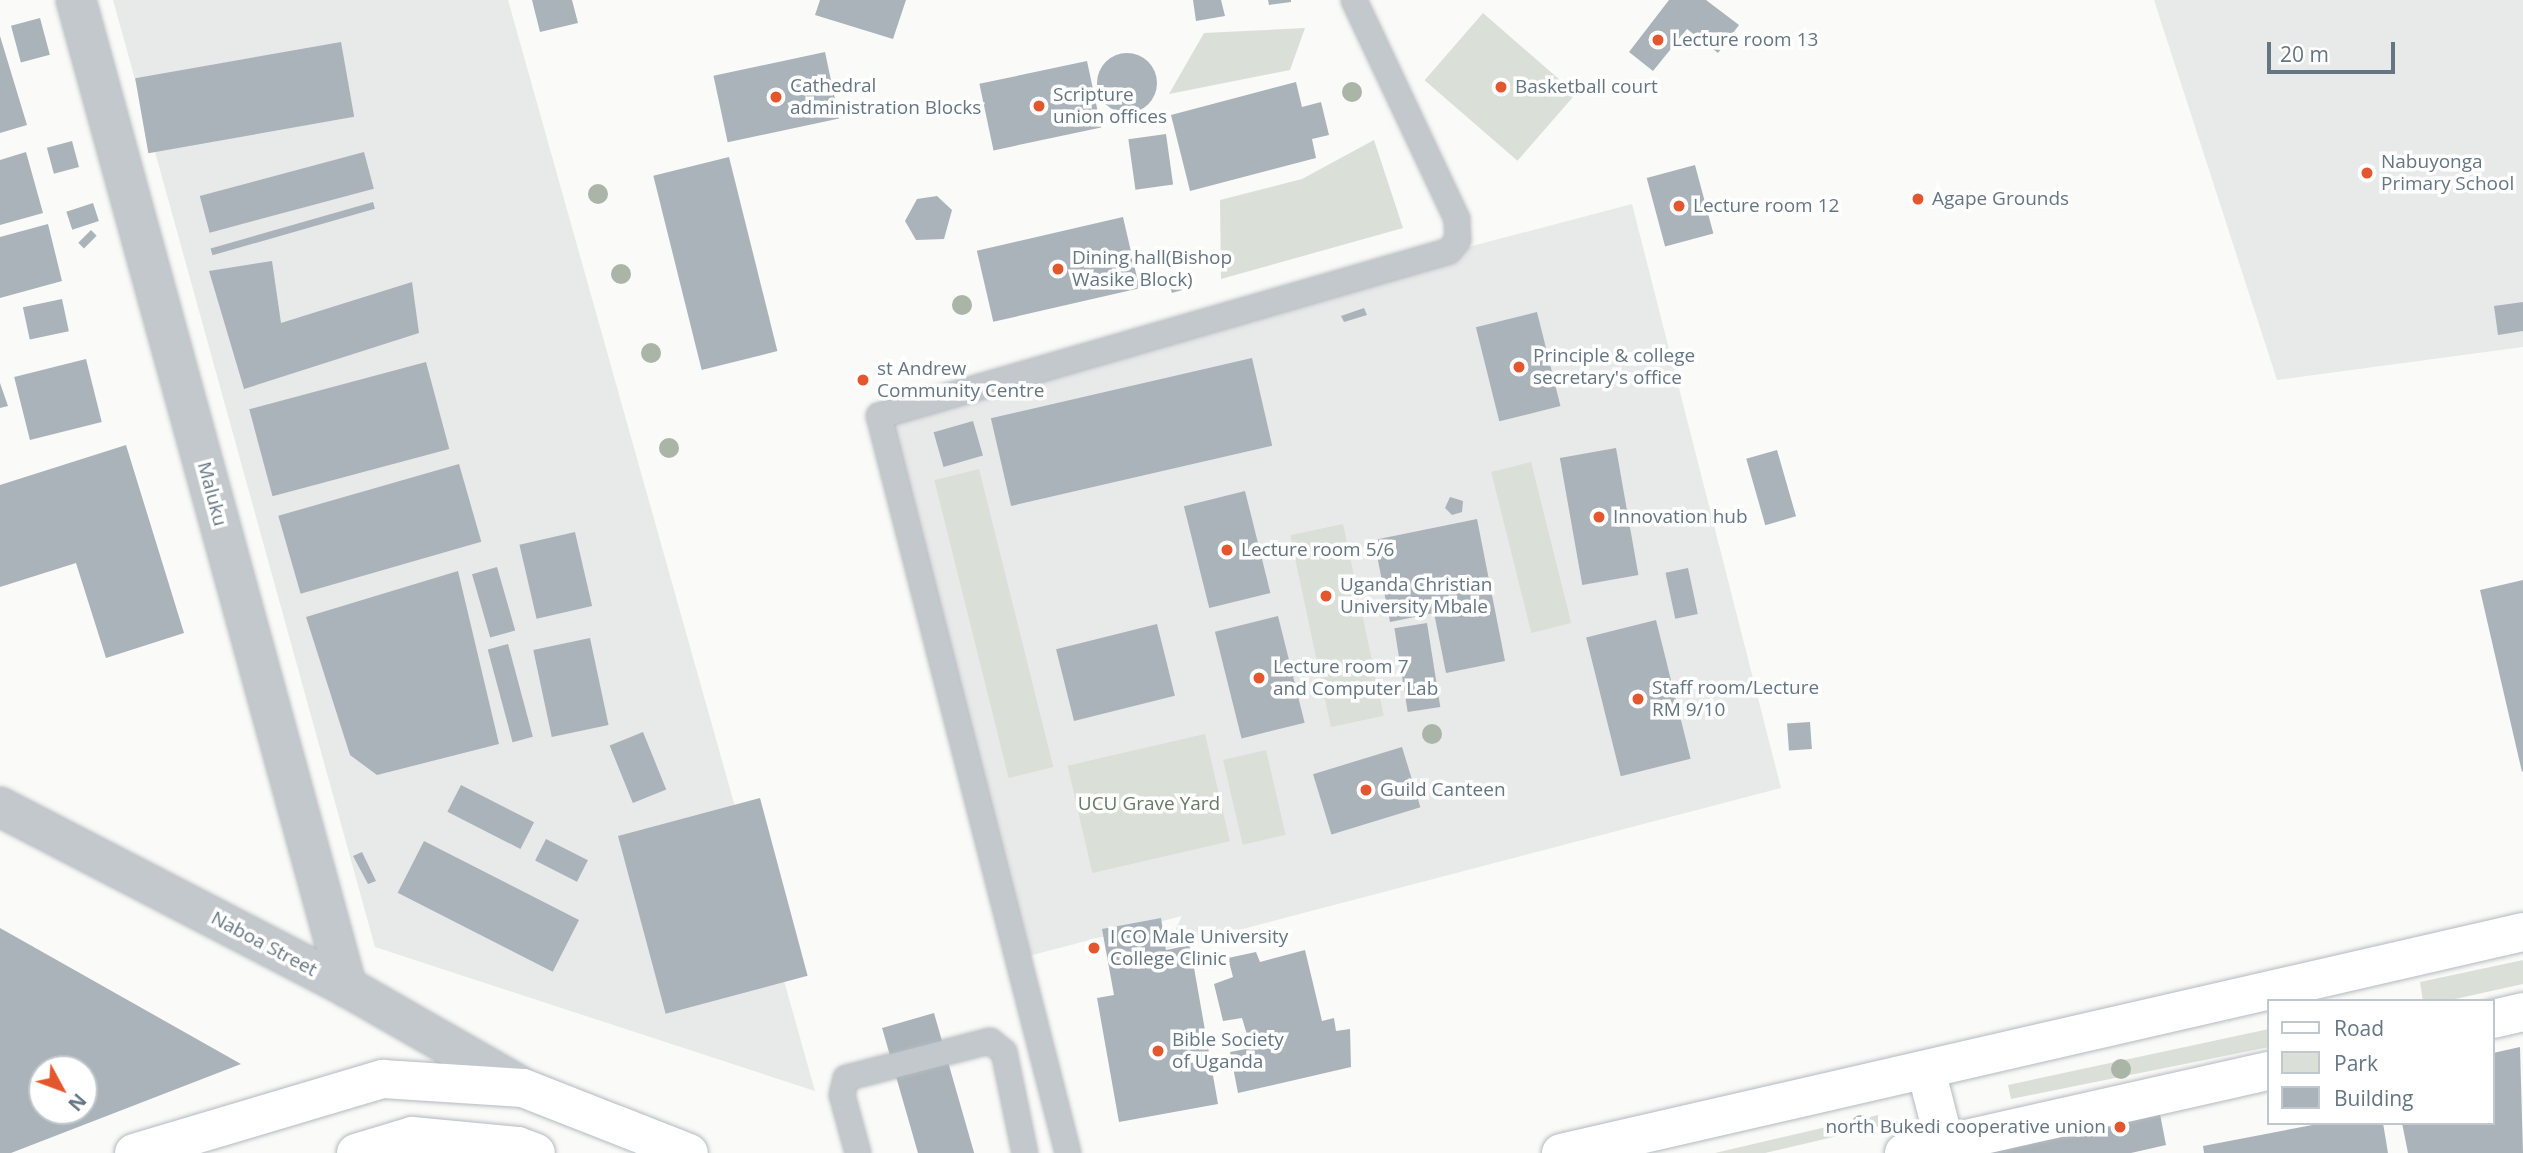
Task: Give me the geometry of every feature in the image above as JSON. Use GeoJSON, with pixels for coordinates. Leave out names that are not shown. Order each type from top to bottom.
{"type":"FeatureCollection","features":[{"type":"Feature","properties":{"kind":"main road"},"geometry":{"type":"LineString","coordinates":[[1560,1153],[2523,932]]}},
{"type":"Feature","properties":{"kind":"main road"},"geometry":{"type":"LineString","coordinates":[[2495,1019],[2523,1012]]}},
{"type":"Feature","properties":{"kind":"main road"},"geometry":{"type":"LineString","coordinates":[[1926,1070],[1945,1144]]}},
{"type":"Feature","properties":{"kind":"main road"},"geometry":{"type":"LineString","coordinates":[[1904,1153],[2268,1071]]}},
{"type":"Feature","properties":{"kind":"main road"},"geometry":{"type":"LineString","coordinates":[[134,1153],[383,1079],[523,1088],[690,1153]]}},
{"type":"Feature","properties":{"kind":"main road"},"geometry":{"type":"LineString","coordinates":[[356,1153],[412,1136],[518,1146],[536,1153]]}},
{"type":"Feature","properties":{"kind":"street","name":"Maluku"},"geometry":{"type":"LineString","coordinates":[[76,0],[347,987]]}},
{"type":"Feature","properties":{"kind":"street","name":"Naboa Street"},"geometry":{"type":"LineString","coordinates":[[0,807],[347,987],[523,1088]]}},
{"type":"Feature","properties":{"kind":"lane"},"geometry":{"type":"LineString","coordinates":[[1068,1153],[879,416],[1449,251],[1458,240],[1457,219],[1354,0]]}},
{"type":"Feature","properties":{"kind":"lane"},"geometry":{"type":"LineString","coordinates":[[858,1153],[842,1095],[846,1078],[990,1041],[1004,1052],[1025,1153]]}},
{"type":"Feature","properties":{"kind":"shaded area"},"geometry":{"type":"Polygon","coordinates":[[[113,0],[508,0],[815,1091],[375,947],[113,0]]]}},
{"type":"Feature","properties":{"kind":"shaded area","name":"Nabuyonga Primary School"},"geometry":{"type":"Polygon","coordinates":[[[2154,0],[2523,0],[2523,347],[2277,380],[2154,0]]]}},
{"type":"Feature","properties":{"kind":"shaded area","name":"Uganda Christian University Mbale"},"geometry":{"type":"Polygon","coordinates":[[[1632,204],[1781,788],[1166,949],[1182,916],[1013,960],[871,404],[1632,204]]]}},
{"type":"Feature","properties":{"kind":"green space","name":"Basketball court"},"geometry":{"type":"Polygon","coordinates":[[[1483,13],[1576,94],[1517,161],[1425,80],[1483,13]]]}},
{"type":"Feature","properties":{"kind":"green space"},"geometry":{"type":"Polygon","coordinates":[[[1305,28],[1290,70],[1169,94],[1204,33],[1305,28]]]}},
{"type":"Feature","properties":{"kind":"green space"},"geometry":{"type":"Polygon","coordinates":[[[1374,140],[1403,228],[1221,279],[1220,200],[1302,179],[1374,140]]]}},
{"type":"Feature","properties":{"kind":"green space"},"geometry":{"type":"Polygon","coordinates":[[[1531,462],[1571,623],[1531,633],[1491,472],[1531,462]]]}},
{"type":"Feature","properties":{"kind":"green space"},"geometry":{"type":"Polygon","coordinates":[[[979,469],[1053,767],[1009,778],[934,480],[979,469]]]}},
{"type":"Feature","properties":{"kind":"green space"},"geometry":{"type":"Polygon","coordinates":[[[1343,524],[1384,716],[1331,727],[1290,535],[1343,524]]]}},
{"type":"Feature","properties":{"kind":"green space","name":"UCU Grave Yard"},"geometry":{"type":"Polygon","coordinates":[[[1205,734],[1230,841],[1092,873],[1068,766],[1205,734]]]}},
{"type":"Feature","properties":{"kind":"green space"},"geometry":{"type":"Polygon","coordinates":[[[1266,750],[1286,835],[1243,845],[1223,760],[1266,750]]]}},
{"type":"Feature","properties":{"kind":"green space"},"geometry":{"type":"Polygon","coordinates":[[[2523,960],[2523,984],[2455,999],[2423,999],[2420,982],[2523,960]]]}},
{"type":"Feature","properties":{"kind":"green space"},"geometry":{"type":"Polygon","coordinates":[[[2268,1029],[2268,1047],[2011,1099],[2008,1085],[2268,1029]]]}},
{"type":"Feature","properties":{"kind":"green space"},"geometry":{"type":"Polygon","coordinates":[[[1878,1115],[1880,1126],[1765,1153],[1715,1153],[1878,1115]]]}},
{"type":"Feature","properties":{"kind":"building"},"geometry":{"type":"Polygon","coordinates":[[[532,0],[572,0],[578,23],[540,32],[532,0]]]}},
{"type":"Feature","properties":{"kind":"building"},"geometry":{"type":"Polygon","coordinates":[[[820,0],[906,0],[893,39],[815,15],[820,0]]]}},
{"type":"Feature","properties":{"kind":"building"},"geometry":{"type":"Polygon","coordinates":[[[1193,0],[1221,0],[1225,16],[1196,21],[1193,0]]]}},
{"type":"Feature","properties":{"kind":"building"},"geometry":{"type":"Polygon","coordinates":[[[1268,0],[1291,0],[1291,2],[1269,5],[1268,0]]]}},
{"type":"Feature","properties":{"kind":"building","name":"Lecture room 13"},"geometry":{"type":"Polygon","coordinates":[[[1669,0],[1706,0],[1739,25],[1718,53],[1687,29],[1653,71],[1629,52],[1669,0]]]}},
{"type":"Feature","properties":{"kind":"building"},"geometry":{"type":"Polygon","coordinates":[[[40,18],[50,55],[21,62],[11,26],[40,18]]]}},
{"type":"Feature","properties":{"kind":"building"},"geometry":{"type":"Polygon","coordinates":[[[0,36],[27,125],[0,133],[0,36]]]}},
{"type":"Feature","properties":{"kind":"building"},"geometry":{"type":"Polygon","coordinates":[[[341,42],[354,117],[148,153],[135,78],[341,42]]]}},
{"type":"Feature","properties":{"kind":"building","name":"Cathedral administration Blocks"},"geometry":{"type":"Polygon","coordinates":[[[825,52],[839,119],[728,142],[713,76],[825,52]]]}},
{"type":"Feature","properties":{"kind":"building"},"geometry":{"type":"Polygon","coordinates":[[[1121,53],[1133,53],[1152,66],[1157,83],[1155,95],[1144,108],[1133,113],[1121,113],[1102,100],[1097,89],[1097,77],[1110,58],[1121,53]]]}},
{"type":"Feature","properties":{"kind":"building","name":"Scripture union offices"},"geometry":{"type":"Polygon","coordinates":[[[1087,61],[1101,128],[994,150],[979,84],[1087,61]]]}},
{"type":"Feature","properties":{"kind":"building"},"geometry":{"type":"Polygon","coordinates":[[[1296,82],[1302,107],[1321,102],[1329,135],[1312,139],[1316,158],[1190,191],[1171,115],[1296,82]]]}},
{"type":"Feature","properties":{"kind":"building"},"geometry":{"type":"Polygon","coordinates":[[[1166,134],[1173,185],[1135,190],[1128,139],[1166,134]]]}},
{"type":"Feature","properties":{"kind":"building"},"geometry":{"type":"Polygon","coordinates":[[[72,141],[79,167],[54,174],[47,148],[72,141]]]}},
{"type":"Feature","properties":{"kind":"building"},"geometry":{"type":"Polygon","coordinates":[[[26,152],[43,213],[0,225],[0,160],[26,152]]]}},
{"type":"Feature","properties":{"kind":"building"},"geometry":{"type":"Polygon","coordinates":[[[364,152],[374,189],[210,233],[200,196],[364,152]]]}},
{"type":"Feature","properties":{"kind":"building"},"geometry":{"type":"Polygon","coordinates":[[[729,157],[777,351],[702,370],[653,176],[729,157]]]}},
{"type":"Feature","properties":{"kind":"building","name":"Lecture room 12"},"geometry":{"type":"Polygon","coordinates":[[[1695,165],[1713,234],[1665,247],[1647,178],[1695,165]]]}},
{"type":"Feature","properties":{"kind":"building"},"geometry":{"type":"Polygon","coordinates":[[[937,196],[952,210],[944,239],[916,240],[905,221],[917,199],[937,196]]]}},
{"type":"Feature","properties":{"kind":"building"},"geometry":{"type":"Polygon","coordinates":[[[373,202],[375,209],[212,255],[211,249],[373,202]]]}},
{"type":"Feature","properties":{"kind":"building"},"geometry":{"type":"Polygon","coordinates":[[[93,203],[99,221],[72,230],[66,212],[93,203]]]}},
{"type":"Feature","properties":{"kind":"building","name":"Dining hall(Bishop Wasike Block)"},"geometry":{"type":"Polygon","coordinates":[[[1123,217],[1139,288],[993,322],[977,251],[1123,217]]]}},
{"type":"Feature","properties":{"kind":"building"},"geometry":{"type":"Polygon","coordinates":[[[48,224],[62,281],[0,298],[0,237],[48,224]]]}},
{"type":"Feature","properties":{"kind":"building"},"geometry":{"type":"Polygon","coordinates":[[[91,230],[97,236],[84,248],[78,243],[91,230]]]}},
{"type":"Feature","properties":{"kind":"building"},"geometry":{"type":"Polygon","coordinates":[[[272,261],[281,323],[412,282],[419,333],[244,389],[209,271],[272,261]]]}},
{"type":"Feature","properties":{"kind":"building"},"geometry":{"type":"Polygon","coordinates":[[[1187,273],[1191,287],[1172,293],[1168,279],[1187,273]]]}},
{"type":"Feature","properties":{"kind":"building"},"geometry":{"type":"Polygon","coordinates":[[[62,299],[69,331],[30,340],[23,307],[62,299]]]}},
{"type":"Feature","properties":{"kind":"building"},"geometry":{"type":"Polygon","coordinates":[[[2523,302],[2523,331],[2498,335],[2494,306],[2523,302]]]}},
{"type":"Feature","properties":{"kind":"building"},"geometry":{"type":"Polygon","coordinates":[[[1364,308],[1367,315],[1344,322],[1341,316],[1364,308]]]}},
{"type":"Feature","properties":{"kind":"building","name":"Principle & college secretary's office"},"geometry":{"type":"Polygon","coordinates":[[[1537,312],[1560,406],[1499,421],[1476,327],[1537,312]]]}},
{"type":"Feature","properties":{"kind":"building"},"geometry":{"type":"Polygon","coordinates":[[[1252,358],[1272,446],[1011,506],[991,418],[1252,358]]]}},
{"type":"Feature","properties":{"kind":"building"},"geometry":{"type":"Polygon","coordinates":[[[86,359],[102,422],[30,440],[14,377],[86,359]]]}},
{"type":"Feature","properties":{"kind":"building"},"geometry":{"type":"Polygon","coordinates":[[[426,362],[449,449],[273,496],[249,409],[426,362]]]}},
{"type":"Feature","properties":{"kind":"building"},"geometry":{"type":"Polygon","coordinates":[[[0,383],[8,406],[0,408],[0,383]]]}},
{"type":"Feature","properties":{"kind":"building"},"geometry":{"type":"Polygon","coordinates":[[[973,421],[983,456],[944,467],[934,432],[973,421]]]}},
{"type":"Feature","properties":{"kind":"building"},"geometry":{"type":"Polygon","coordinates":[[[126,445],[184,633],[106,658],[76,563],[0,587],[0,485],[126,445]]]}},
{"type":"Feature","properties":{"kind":"building","name":"Innovation hub"},"geometry":{"type":"Polygon","coordinates":[[[1616,448],[1638,575],[1582,585],[1560,458],[1616,448]]]}},
{"type":"Feature","properties":{"kind":"building"},"geometry":{"type":"Polygon","coordinates":[[[1777,450],[1796,516],[1765,525],[1746,459],[1777,450]]]}},
{"type":"Feature","properties":{"kind":"building"},"geometry":{"type":"Polygon","coordinates":[[[459,464],[481,542],[301,594],[278,516],[459,464]]]}},
{"type":"Feature","properties":{"kind":"building","name":"Lecture room 5/6"},"geometry":{"type":"Polygon","coordinates":[[[1245,491],[1270,593],[1209,608],[1184,506],[1245,491]]]}},
{"type":"Feature","properties":{"kind":"building"},"geometry":{"type":"Polygon","coordinates":[[[1450,497],[1463,501],[1462,512],[1452,515],[1445,508],[1450,497]]]}},
{"type":"Feature","properties":{"kind":"building"},"geometry":{"type":"Polygon","coordinates":[[[1477,519],[1505,661],[1446,673],[1434,613],[1390,622],[1374,540],[1477,519]]]}},
{"type":"Feature","properties":{"kind":"building"},"geometry":{"type":"Polygon","coordinates":[[[575,532],[592,606],[537,619],[519,545],[575,532]]]}},
{"type":"Feature","properties":{"kind":"building"},"geometry":{"type":"Polygon","coordinates":[[[497,567],[515,630],[490,638],[472,574],[497,567]]]}},
{"type":"Feature","properties":{"kind":"building"},"geometry":{"type":"Polygon","coordinates":[[[1688,568],[1698,614],[1675,619],[1666,573],[1688,568]]]}},
{"type":"Feature","properties":{"kind":"building"},"geometry":{"type":"Polygon","coordinates":[[[458,571],[499,744],[377,775],[350,755],[306,617],[458,571]]]}},
{"type":"Feature","properties":{"kind":"building"},"geometry":{"type":"Polygon","coordinates":[[[2523,580],[2523,771],[2522,772],[2480,590],[2523,580]]]}},
{"type":"Feature","properties":{"kind":"building","name":"Lecture room 7 and Computer Lab"},"geometry":{"type":"Polygon","coordinates":[[[1278,616],[1305,723],[1242,738],[1215,632],[1278,616]]]}},
{"type":"Feature","properties":{"kind":"building","name":"Staff room/Lecture RM 9/10"},"geometry":{"type":"Polygon","coordinates":[[[1656,620],[1691,759],[1621,776],[1586,637],[1656,620]]]}},
{"type":"Feature","properties":{"kind":"building"},"geometry":{"type":"Polygon","coordinates":[[[1427,623],[1440,707],[1408,712],[1394,628],[1427,623]]]}},
{"type":"Feature","properties":{"kind":"building"},"geometry":{"type":"Polygon","coordinates":[[[1157,624],[1175,696],[1074,721],[1056,649],[1157,624]]]}},
{"type":"Feature","properties":{"kind":"building"},"geometry":{"type":"Polygon","coordinates":[[[590,638],[609,725],[552,737],[533,650],[590,638]]]}},
{"type":"Feature","properties":{"kind":"building"},"geometry":{"type":"Polygon","coordinates":[[[508,644],[533,737],[513,742],[488,649],[508,644]]]}},
{"type":"Feature","properties":{"kind":"building"},"geometry":{"type":"Polygon","coordinates":[[[1810,722],[1812,749],[1789,751],[1787,724],[1810,722]]]}},
{"type":"Feature","properties":{"kind":"building"},"geometry":{"type":"Polygon","coordinates":[[[643,732],[666,789],[633,803],[610,745],[643,732]]]}},
{"type":"Feature","properties":{"kind":"building","name":"Guild Canteen"},"geometry":{"type":"Polygon","coordinates":[[[1402,747],[1420,807],[1331,834],[1313,774],[1402,747]]]}},
{"type":"Feature","properties":{"kind":"building"},"geometry":{"type":"Polygon","coordinates":[[[461,785],[534,822],[520,849],[447,812],[461,785]]]}},
{"type":"Feature","properties":{"kind":"building"},"geometry":{"type":"Polygon","coordinates":[[[760,798],[808,976],[666,1014],[618,836],[760,798]]]}},
{"type":"Feature","properties":{"kind":"building"},"geometry":{"type":"Polygon","coordinates":[[[546,839],[588,860],[577,882],[535,860],[546,839]]]}},
{"type":"Feature","properties":{"kind":"building"},"geometry":{"type":"Polygon","coordinates":[[[424,841],[579,920],[553,972],[398,893],[424,841]]]}},
{"type":"Feature","properties":{"kind":"building"},"geometry":{"type":"Polygon","coordinates":[[[362,852],[376,881],[368,884],[353,856],[362,852]]]}},
{"type":"Feature","properties":{"kind":"building","name":"Bible Society of Uganda"},"geometry":{"type":"Polygon","coordinates":[[[1161,918],[1166,950],[1190,945],[1218,1104],[1119,1122],[1097,998],[1114,995],[1102,929],[1161,918]]]}},
{"type":"Feature","properties":{"kind":"building"},"geometry":{"type":"Polygon","coordinates":[[[0,928],[241,1064],[98,1119],[98,1055],[28,1055],[28,1125],[83,1125],[11,1153],[0,1153],[0,928]]]}},
{"type":"Feature","properties":{"kind":"building"},"geometry":{"type":"Polygon","coordinates":[[[1305,950],[1322,1021],[1334,1018],[1336,1031],[1350,1029],[1351,1067],[1238,1093],[1230,1052],[1251,1048],[1242,1018],[1223,1021],[1214,984],[1233,977],[1228,958],[1256,952],[1260,962],[1305,950]]]}},
{"type":"Feature","properties":{"kind":"building"},"geometry":{"type":"Polygon","coordinates":[[[934,1013],[974,1153],[918,1153],[882,1028],[934,1013]]]}},
{"type":"Feature","properties":{"kind":"building"},"geometry":{"type":"Polygon","coordinates":[[[2520,1047],[2523,1153],[2408,1153],[2402,1125],[2495,1125],[2495,1053],[2520,1047]]]}},
{"type":"Feature","properties":{"kind":"building","name":"north Bukedi cooperative union"},"geometry":{"type":"Polygon","coordinates":[[[2159,1109],[2166,1145],[2131,1153],[1967,1153],[2159,1109]]]}},
{"type":"Feature","properties":{"kind":"building"},"geometry":{"type":"Polygon","coordinates":[[[2313,1125],[2383,1125],[2388,1153],[2204,1153],[2203,1146],[2313,1125]]]}},
{"type":"Feature","properties":{"kind":"place","name":"Lecture room 13"},"geometry":{"type":"Point","coordinates":[1658,40]}},
{"type":"Feature","properties":{"kind":"place","name":"Basketball court"},"geometry":{"type":"Point","coordinates":[1501,87]}},
{"type":"Feature","properties":{"kind":"place","name":"Cathedral administration Blocks"},"geometry":{"type":"Point","coordinates":[776,97]}},
{"type":"Feature","properties":{"kind":"place","name":"Scripture union offices"},"geometry":{"type":"Point","coordinates":[1039,106]}},
{"type":"Feature","properties":{"kind":"place","name":"Nabuyonga Primary School"},"geometry":{"type":"Point","coordinates":[2367,173]}},
{"type":"Feature","properties":{"kind":"place","name":"Agape Grounds"},"geometry":{"type":"Point","coordinates":[1918,199]}},
{"type":"Feature","properties":{"kind":"place","name":"Lecture room 12"},"geometry":{"type":"Point","coordinates":[1679,206]}},
{"type":"Feature","properties":{"kind":"place","name":"Dining hall(Bishop Wasike Block)"},"geometry":{"type":"Point","coordinates":[1058,269]}},
{"type":"Feature","properties":{"kind":"place","name":"Principle & college secretary's office"},"geometry":{"type":"Point","coordinates":[1519,367]}},
{"type":"Feature","properties":{"kind":"place","name":"st Andrew Community Centre"},"geometry":{"type":"Point","coordinates":[863,380]}},
{"type":"Feature","properties":{"kind":"place","name":"Innovation hub"},"geometry":{"type":"Point","coordinates":[1599,517]}},
{"type":"Feature","properties":{"kind":"place","name":"Lecture room 5/6"},"geometry":{"type":"Point","coordinates":[1227,550]}},
{"type":"Feature","properties":{"kind":"place","name":"Uganda Christian University Mbale"},"geometry":{"type":"Point","coordinates":[1326,596]}},
{"type":"Feature","properties":{"kind":"place","name":"Lecture room 7 and Computer Lab"},"geometry":{"type":"Point","coordinates":[1259,678]}},
{"type":"Feature","properties":{"kind":"place","name":"Staff room/Lecture RM 9/10"},"geometry":{"type":"Point","coordinates":[1638,699]}},
{"type":"Feature","properties":{"kind":"place","name":"Guild Canteen"},"geometry":{"type":"Point","coordinates":[1366,790]}},
{"type":"Feature","properties":{"kind":"place","name":"I CO Male University College Clinic"},"geometry":{"type":"Point","coordinates":[1094,948]}},
{"type":"Feature","properties":{"kind":"place","name":"Bible Society of Uganda"},"geometry":{"type":"Point","coordinates":[1158,1051]}},
{"type":"Feature","properties":{"kind":"place","name":"north Bukedi cooperative union"},"geometry":{"type":"Point","coordinates":[2120,1127]}}]}
